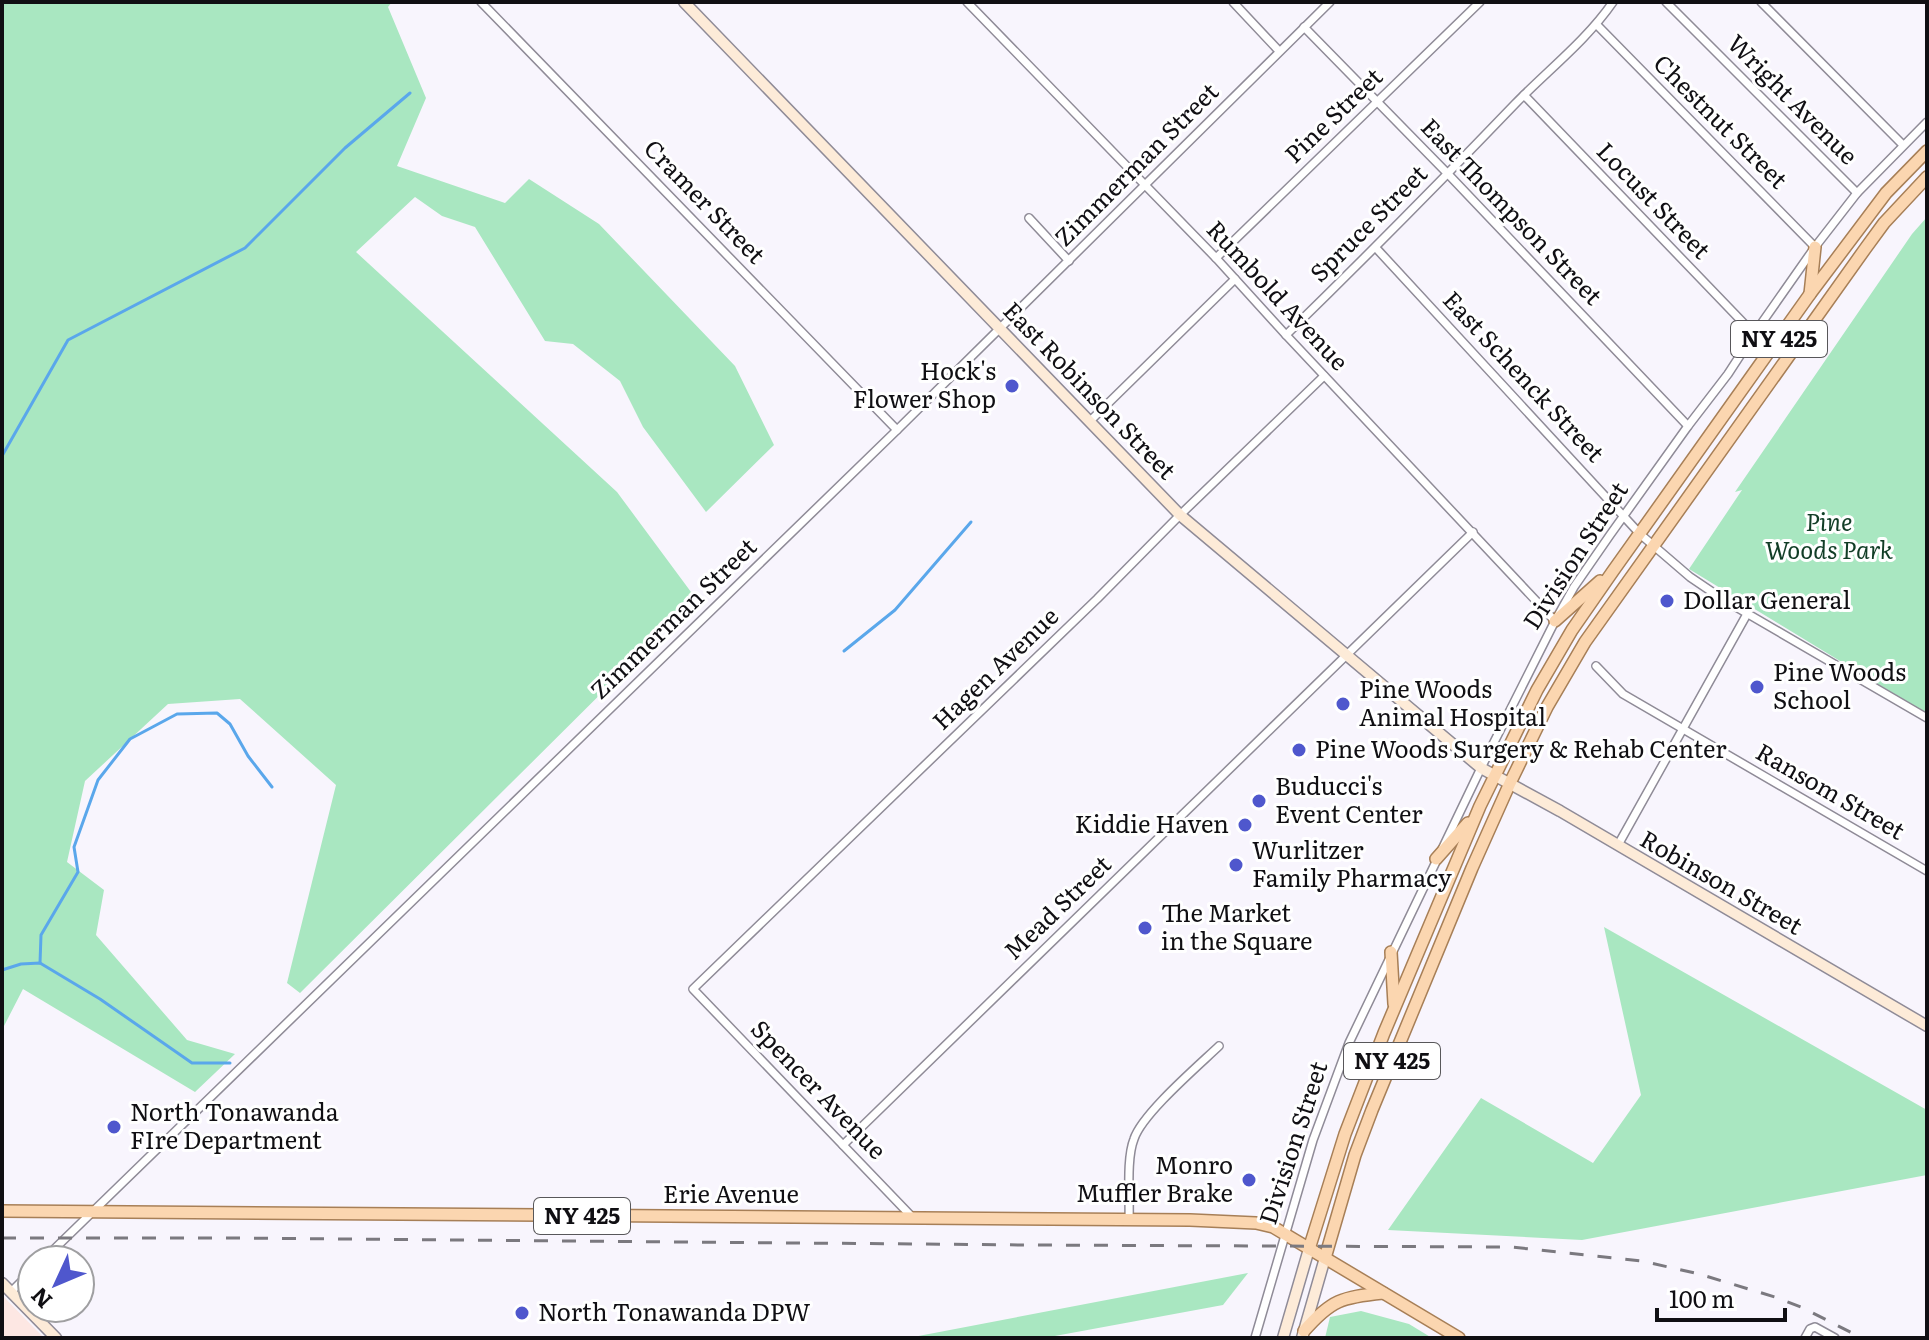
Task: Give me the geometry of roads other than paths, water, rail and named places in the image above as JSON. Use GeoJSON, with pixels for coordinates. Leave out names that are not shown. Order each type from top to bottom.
{"type":"FeatureCollection","features":[{"type":"Feature","properties":{"kind":"main road","name":"NY 425"},"geometry":{"type":"LineString","coordinates":[[1927,151],[1886,193],[1810,294],[1572,630],[1537,690],[1480,806],[1395,1008],[1345,1134],[1309,1249],[1325,1258],[1355,1155],[1372,1110],[1472,868],[1510,783],[1565,675],[1585,642],[1865,249],[1884,223],[1927,177]]}},
{"type":"Feature","properties":{"kind":"main road"},"geometry":{"type":"LineString","coordinates":[[1810,294],[1815,247]]}},
{"type":"Feature","properties":{"kind":"main road"},"geometry":{"type":"LineString","coordinates":[[1555,621],[1613,571]]}},
{"type":"Feature","properties":{"kind":"main road"},"geometry":{"type":"LineString","coordinates":[[1436,859],[1480,806]]}},
{"type":"Feature","properties":{"kind":"main road"},"geometry":{"type":"LineString","coordinates":[[1391,952],[1395,1008]]}},
{"type":"Feature","properties":{"kind":"main road","name":"Erie Avenue"},"geometry":{"type":"LineString","coordinates":[[2,1211],[1256,1223],[1273,1227],[1309,1249]]}},
{"type":"Feature","properties":{"kind":"main road"},"geometry":{"type":"LineString","coordinates":[[1325,1258],[1459,1338]]}},
{"type":"Feature","properties":{"kind":"main road"},"geometry":{"type":"LineString","coordinates":[[1303,1334],[1335,1302],[1383,1293]]}},
{"type":"Feature","properties":{"kind":"street","name":"Cramer Street"},"geometry":{"type":"LineString","coordinates":[[481,2],[897,430]]}},
{"type":"Feature","properties":{"kind":"street","name":"East Robinson Street"},"geometry":{"type":"LineString","coordinates":[[684,2],[1180,515],[1481,768],[1495,775]]}},
{"type":"Feature","properties":{"kind":"street","name":"Rumbold Avenue"},"geometry":{"type":"LineString","coordinates":[[967,2],[1216,258],[1555,621]]}},
{"type":"Feature","properties":{"kind":"street"},"geometry":{"type":"LineString","coordinates":[[1233,2],[1279,51]]}},
{"type":"Feature","properties":{"kind":"street","name":"Zimmerman Street"},"geometry":{"type":"LineString","coordinates":[[59,1244],[897,430],[1330,2]]}},
{"type":"Feature","properties":{"kind":"street","name":"Pine Street"},"geometry":{"type":"LineString","coordinates":[[1216,258],[1480,2]]}},
{"type":"Feature","properties":{"kind":"street","name":"Spruce Street"},"geometry":{"type":"LineString","coordinates":[[1286,335],[1597,25],[1613,2]]}},
{"type":"Feature","properties":{"kind":"street","name":"Wright Avenue"},"geometry":{"type":"LineString","coordinates":[[1666,2],[1857,193]]}},
{"type":"Feature","properties":{"kind":"street"},"geometry":{"type":"LineString","coordinates":[[1761,2],[1903,145]]}},
{"type":"Feature","properties":{"kind":"street","name":"Chestnut Street"},"geometry":{"type":"LineString","coordinates":[[1597,25],[1815,247]]}},
{"type":"Feature","properties":{"kind":"street","name":"East Thompson Street"},"geometry":{"type":"LineString","coordinates":[[1304,27],[1688,426]]}},
{"type":"Feature","properties":{"kind":"street","name":"Locust Street"},"geometry":{"type":"LineString","coordinates":[[1524,95],[1754,334]]}},
{"type":"Feature","properties":{"kind":"street","name":"Division Street"},"geometry":{"type":"LineString","coordinates":[[1255,1338],[1332,1083],[1357,1022],[1555,621],[1574,587],[1728,374],[1815,247],[1857,193],[1927,122]]}},
{"type":"Feature","properties":{"kind":"street"},"geometry":{"type":"LineString","coordinates":[[1029,218],[1069,261]]}},
{"type":"Feature","properties":{"kind":"street","name":"East Schenck Street"},"geometry":{"type":"LineString","coordinates":[[1376,248],[1653,546],[1703,587],[1927,718]]}},
{"type":"Feature","properties":{"kind":"street"},"geometry":{"type":"LineString","coordinates":[[1089,422],[1235,279]]}},
{"type":"Feature","properties":{"kind":"street","name":"Hagen Avenue"},"geometry":{"type":"LineString","coordinates":[[693,989],[1324,376]]}},
{"type":"Feature","properties":{"kind":"street","name":"Mead Street"},"geometry":{"type":"LineString","coordinates":[[843,1145],[1473,532]]}},
{"type":"Feature","properties":{"kind":"street"},"geometry":{"type":"LineString","coordinates":[[1618,845],[1747,614]]}},
{"type":"Feature","properties":{"kind":"street","name":"Ransom Street"},"geometry":{"type":"LineString","coordinates":[[1596,666],[1623,694],[1927,871]]}},
{"type":"Feature","properties":{"kind":"street","name":"Robinson Street"},"geometry":{"type":"LineString","coordinates":[[1495,775],[1927,1026]]}},
{"type":"Feature","properties":{"kind":"street","name":"Spencer Avenue"},"geometry":{"type":"LineString","coordinates":[[693,989],[913,1218]]}},
{"type":"Feature","properties":{"kind":"street"},"geometry":{"type":"LineString","coordinates":[[1129,1220],[1131,1149],[1135,1134],[1149,1115],[1219,1046]]}},
{"type":"Feature","properties":{"kind":"street"},"geometry":{"type":"LineString","coordinates":[[1283,1338],[1309,1249]]}},
{"type":"Feature","properties":{"kind":"street"},"geometry":{"type":"LineString","coordinates":[[1303,1334],[1325,1258]]}},
{"type":"Feature","properties":{"kind":"street"},"geometry":{"type":"LineString","coordinates":[[2,1283],[56,1338]]}},
{"type":"Feature","properties":{"kind":"street"},"geometry":{"type":"LineString","coordinates":[[11,1292],[16,1287]]}},
{"type":"Feature","properties":{"kind":"street"},"geometry":{"type":"LineString","coordinates":[[1805,1338],[1815,1327],[1835,1338]]}},
{"type":"Feature","properties":{"kind":"waterway"},"geometry":{"type":"LineString","coordinates":[[2,456],[68,340],[245,248],[345,148],[410,93]]}},
{"type":"Feature","properties":{"kind":"waterway"},"geometry":{"type":"LineString","coordinates":[[844,651],[895,610],[971,522]]}},
{"type":"Feature","properties":{"kind":"waterway"},"geometry":{"type":"LineString","coordinates":[[40,963],[41,935],[78,872],[74,847],[98,780],[130,739],[177,714],[217,713],[230,724],[248,756],[272,787]]}},
{"type":"Feature","properties":{"kind":"waterway"},"geometry":{"type":"LineString","coordinates":[[2,970],[21,964],[40,963],[100,999],[192,1063],[230,1063]]}},
{"type":"Feature","properties":{"kind":"railway"},"geometry":{"type":"LineString","coordinates":[[2,1238],[1511,1247],[1642,1261],[1699,1274],[1801,1307],[1862,1338]]}},
{"type":"Feature","properties":{"kind":"place","name":"Hock's Flower Shop"},"geometry":{"type":"Point","coordinates":[1012,386]}},
{"type":"Feature","properties":{"kind":"place","name":"Dollar General"},"geometry":{"type":"Point","coordinates":[1667,601]}},
{"type":"Feature","properties":{"kind":"place","name":"Pine Woods School"},"geometry":{"type":"Point","coordinates":[1757,687]}},
{"type":"Feature","properties":{"kind":"place","name":"Pine Woods Animal Hospital"},"geometry":{"type":"Point","coordinates":[1343,704]}},
{"type":"Feature","properties":{"kind":"place","name":"Pine Woods Surgery & Rehab Center"},"geometry":{"type":"Point","coordinates":[1299,750]}},
{"type":"Feature","properties":{"kind":"place","name":"Buducci's Event Center"},"geometry":{"type":"Point","coordinates":[1259,801]}},
{"type":"Feature","properties":{"kind":"place","name":"Kiddie Haven"},"geometry":{"type":"Point","coordinates":[1245,825]}},
{"type":"Feature","properties":{"kind":"place","name":"Wurlitzer Family Pharmacy"},"geometry":{"type":"Point","coordinates":[1236,865]}},
{"type":"Feature","properties":{"kind":"place","name":"The Market in the Square"},"geometry":{"type":"Point","coordinates":[1145,928]}},
{"type":"Feature","properties":{"kind":"place","name":"North Tonawanda FIre Department"},"geometry":{"type":"Point","coordinates":[114,1127]}},
{"type":"Feature","properties":{"kind":"place","name":"Monro Muffler Brake"},"geometry":{"type":"Point","coordinates":[1249,1180]}},
{"type":"Feature","properties":{"kind":"place","name":"North Tonawanda DPW"},"geometry":{"type":"Point","coordinates":[522,1313]}},
{"type":"Feature","properties":{"kind":"park label","name":"Pine Woods Park"},"geometry":{"type":"Point","coordinates":[1829,537]}}]}
